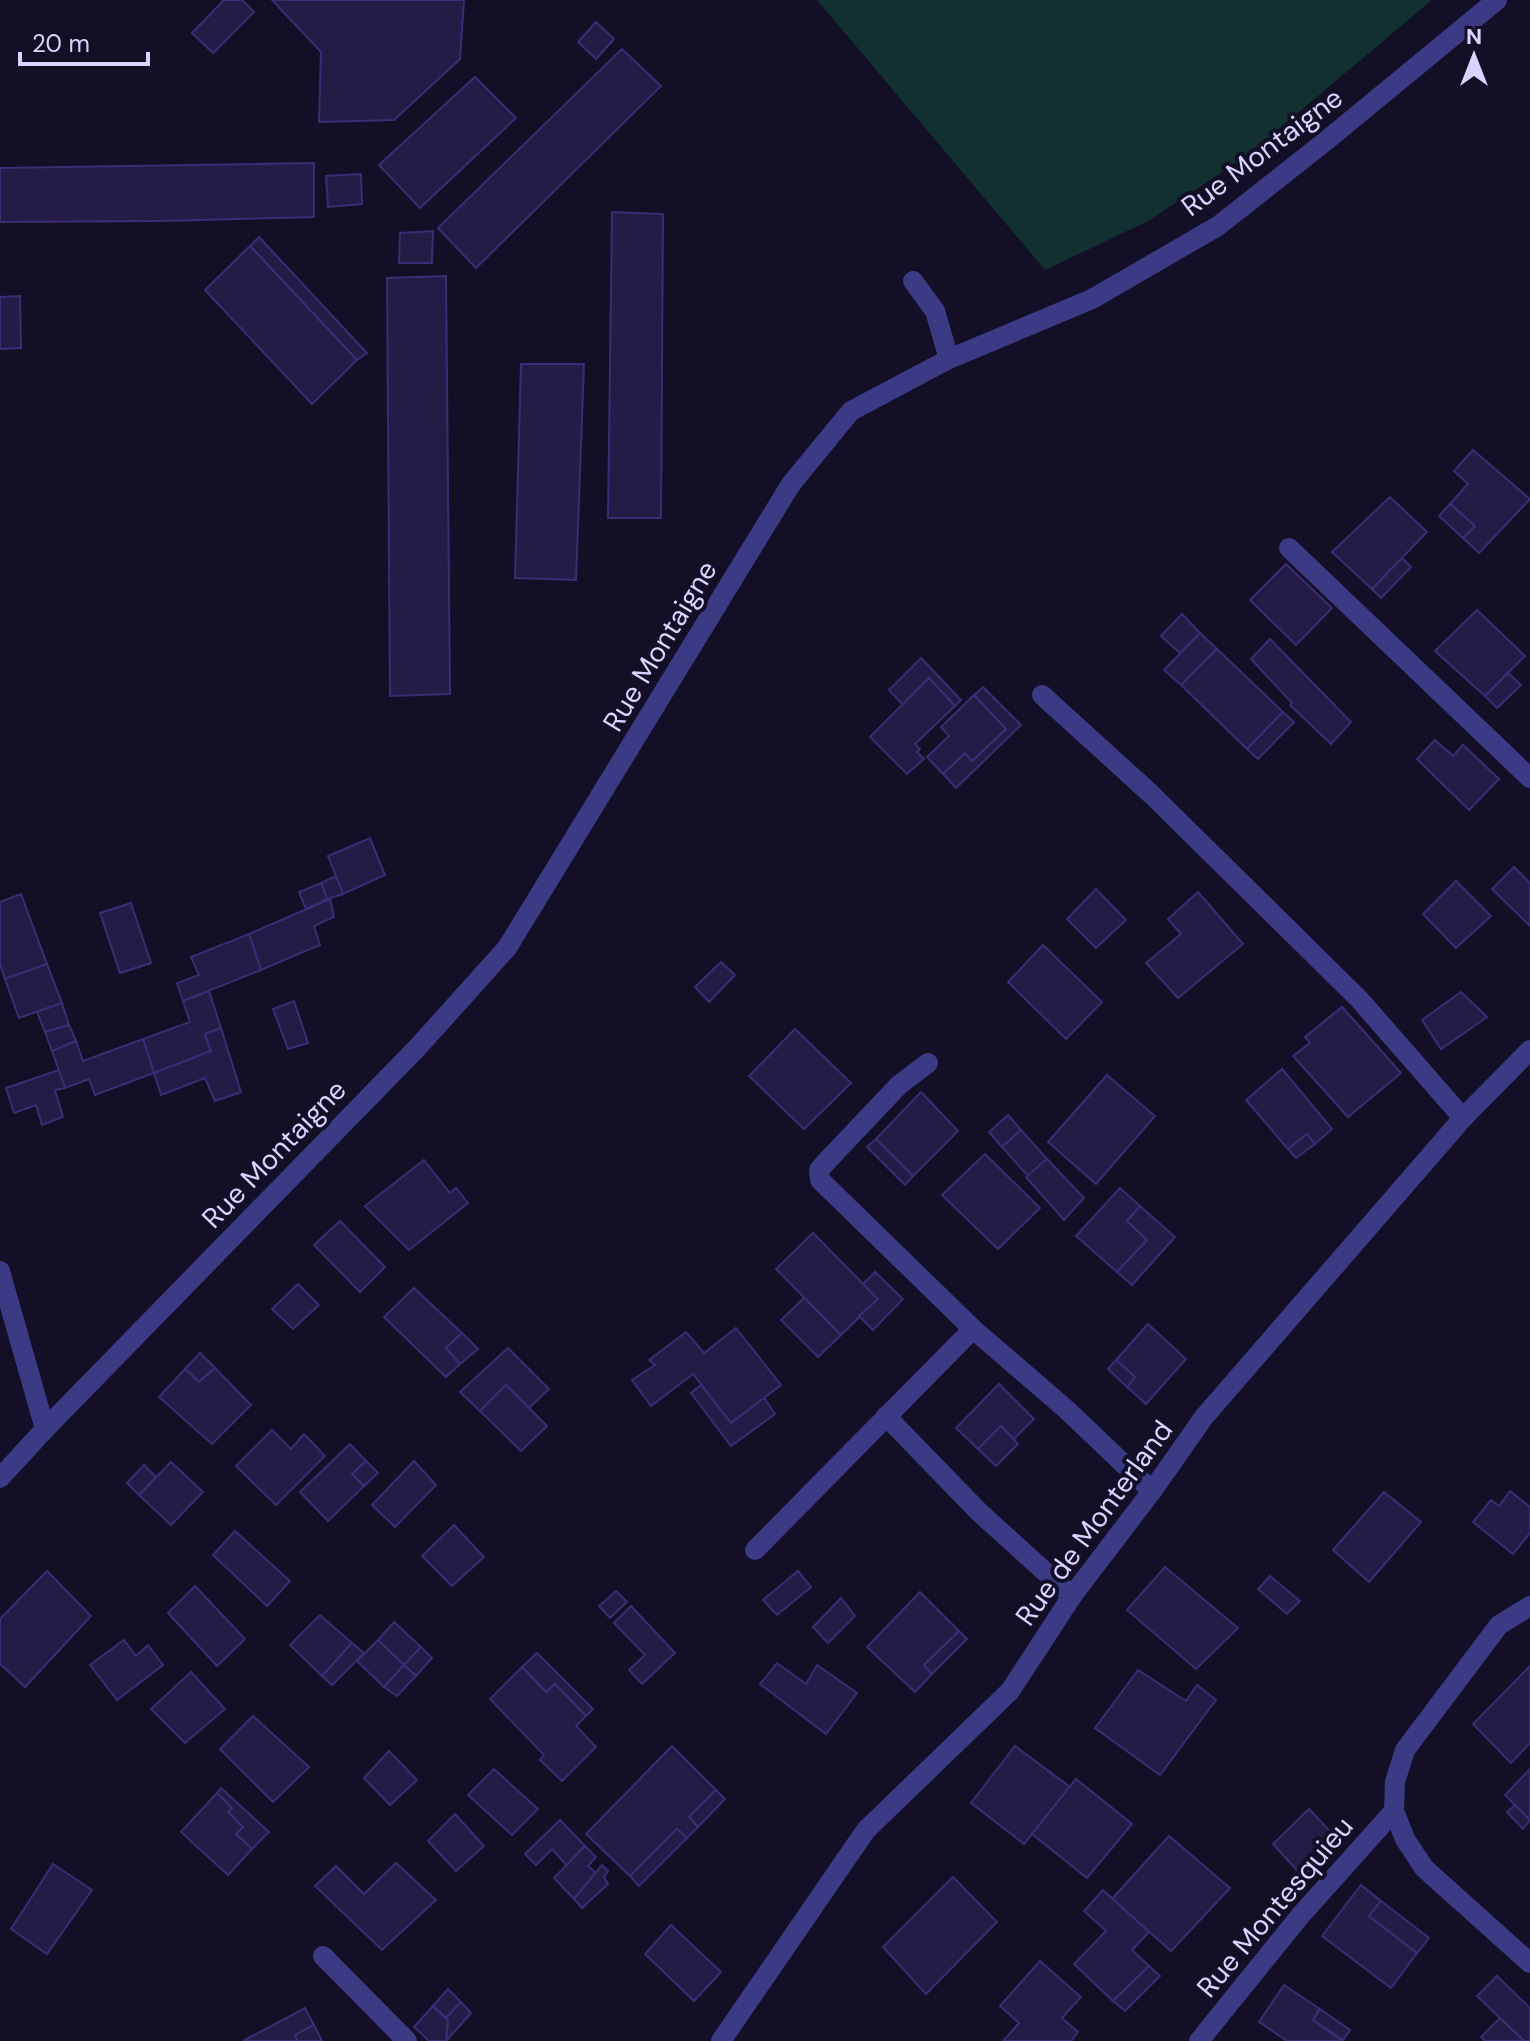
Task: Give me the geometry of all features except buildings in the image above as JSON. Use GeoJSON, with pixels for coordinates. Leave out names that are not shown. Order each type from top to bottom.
{"type":"FeatureCollection","features":[{"type":"Feature","properties":{"kind":"street","name":"Rue Montaigne"},"geometry":{"type":"LineString","coordinates":[[0,1478],[417,1048],[507,948],[791,484],[851,411],[949,359],[1092,299],[1218,226],[1497,0]]}},
{"type":"Feature","properties":{"kind":"street"},"geometry":{"type":"LineString","coordinates":[[913,281],[935,311],[949,359]]}},
{"type":"Feature","properties":{"kind":"street"},"geometry":{"type":"LineString","coordinates":[[1289,548],[1530,778]]}},
{"type":"Feature","properties":{"kind":"street"},"geometry":{"type":"LineString","coordinates":[[1042,695],[1151,794],[1359,999],[1463,1118]]}},
{"type":"Feature","properties":{"kind":"street","name":"Rue de Monterland"},"geometry":{"type":"LineString","coordinates":[[721,2041],[866,1830],[1010,1691],[1072,1596],[1204,1417],[1463,1118],[1530,1050]]}},
{"type":"Feature","properties":{"kind":"street"},"geometry":{"type":"LineString","coordinates":[[928,1063],[899,1085],[827,1161],[819,1170],[820,1180],[973,1329],[1067,1410],[1152,1491]]}},
{"type":"Feature","properties":{"kind":"street"},"geometry":{"type":"LineString","coordinates":[[0,1271],[45,1429]]}},
{"type":"Feature","properties":{"kind":"street"},"geometry":{"type":"LineString","coordinates":[[755,1550],[973,1329]]}},
{"type":"Feature","properties":{"kind":"street"},"geometry":{"type":"LineString","coordinates":[[886,1416],[979,1512],[1072,1596]]}},
{"type":"Feature","properties":{"kind":"street"},"geometry":{"type":"LineString","coordinates":[[1530,1606],[1499,1625],[1405,1750],[1395,1782],[1394,1811],[1405,1839],[1424,1868],[1530,1963]]}},
{"type":"Feature","properties":{"kind":"street","name":"Rue Montesquieu"},"geometry":{"type":"LineString","coordinates":[[1199,2041],[1300,1916],[1394,1811]]}},
{"type":"Feature","properties":{"kind":"street"},"geometry":{"type":"LineString","coordinates":[[323,1956],[407,2041]]}},
{"type":"Feature","properties":{"kind":"green space"},"geometry":{"type":"Polygon","coordinates":[[[817,0],[1432,0],[1244,158],[1148,221],[1045,270],[817,0]]]}}]}
